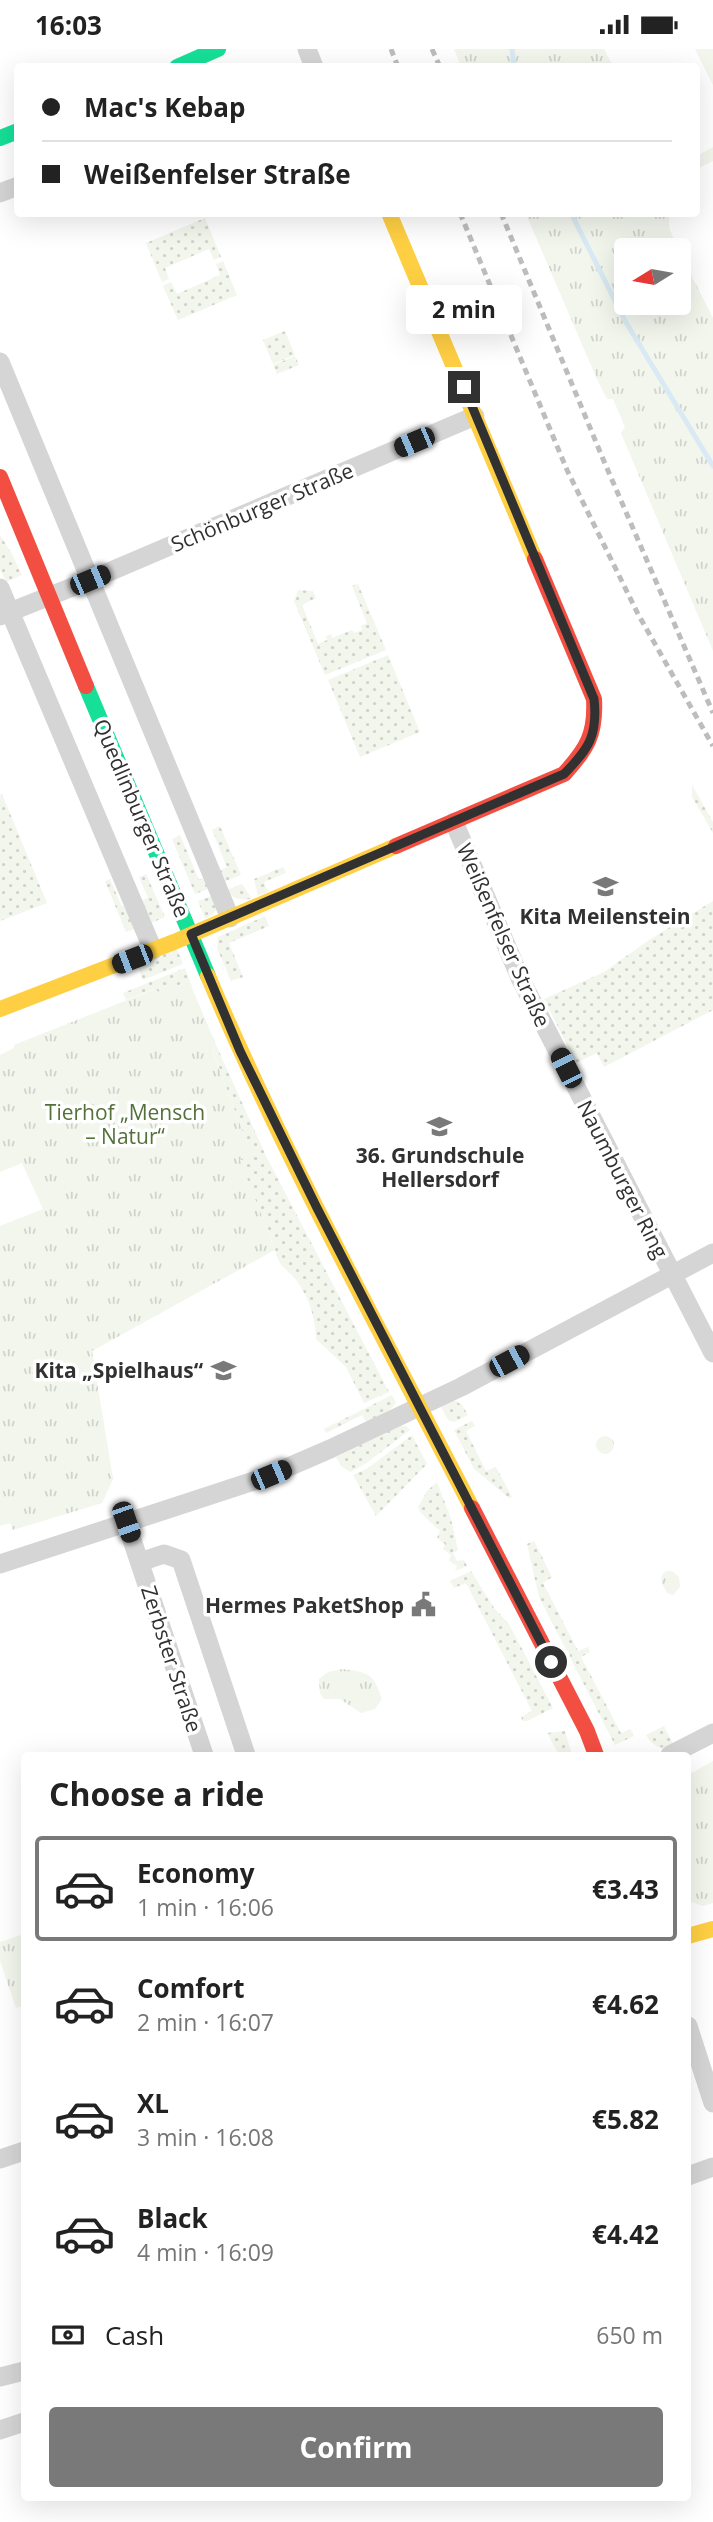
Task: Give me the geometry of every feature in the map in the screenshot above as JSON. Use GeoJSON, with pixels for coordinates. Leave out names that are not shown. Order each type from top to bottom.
{"type":"FeatureCollection","features":[{"type":"Feature","properties":{"kind":"street"},"geometry":{"type":"LineString","coordinates":[[186,63],[218,49]]}},
{"type":"Feature","properties":{"kind":"street","name":"Weißenfelser Straße"},"geometry":{"type":"LineString","coordinates":[[0,1009],[230,918],[564,774],[584,754],[591,740],[596,720],[594,699],[391,217]]}},
{"type":"Feature","properties":{"kind":"street","name":"Quedlinburger Straße"},"geometry":{"type":"LineString","coordinates":[[0,362],[230,918]]}},
{"type":"Feature","properties":{"kind":"street","name":"Schönburger Straße"},"geometry":{"type":"LineString","coordinates":[[5,614],[475,416]]}},
{"type":"Feature","properties":{"kind":"street","name":"Quedlinburger Straße"},"geometry":{"type":"LineString","coordinates":[[0,477],[48,597],[246,1063],[317,1208],[582,1721],[595,1752]]}},
{"type":"Feature","properties":{"kind":"street","name":"Quedlinburger Straße"},"geometry":{"type":"LineString","coordinates":[[0,588],[5,614],[153,950]]}},
{"type":"Feature","properties":{"kind":"street","name":"Weißenfelser Straße"},"geometry":{"type":"LineString","coordinates":[[454,822],[521,980],[555,1047]]}},
{"type":"Feature","properties":{"kind":"street","name":"Naumburger Ring"},"geometry":{"type":"LineString","coordinates":[[555,1047],[713,1353]]}},
{"type":"Feature","properties":{"kind":"street","name":"Naumburger Ring"},"geometry":{"type":"LineString","coordinates":[[419,1407],[713,1253]]}},
{"type":"Feature","properties":{"kind":"street"},"geometry":{"type":"LineString","coordinates":[[0,1564],[263,1478],[419,1407]]}},
{"type":"Feature","properties":{"kind":"street","name":"Zerbster Straße"},"geometry":{"type":"LineString","coordinates":[[126,1522],[203,1752]]}},
{"type":"Feature","properties":{"kind":"street","name":"Zerbster Straße"},"geometry":{"type":"LineString","coordinates":[[140,1562],[164,1554],[181,1560],[245,1752]]}},
{"type":"Feature","properties":{"kind":"street"},"geometry":{"type":"LineString","coordinates":[[676,1752],[713,1733]]}},
{"type":"Feature","properties":{"kind":"street"},"geometry":{"type":"LineString","coordinates":[[691,1935],[713,1929]]}},
{"type":"Feature","properties":{"kind":"street"},"geometry":{"type":"LineString","coordinates":[[691,2035],[713,2103]]}},
{"type":"Feature","properties":{"kind":"street"},"geometry":{"type":"LineString","coordinates":[[0,2159],[21,2152]]}},
{"type":"Feature","properties":{"kind":"street"},"geometry":{"type":"LineString","coordinates":[[691,2175],[713,2167]]}},
{"type":"Feature","properties":{"kind":"street"},"geometry":{"type":"LineString","coordinates":[[0,2377],[21,2372]]}},
{"type":"Feature","properties":{"kind":"street"},"geometry":{"type":"LineString","coordinates":[[0,2430],[21,2422]]}},
{"type":"Feature","properties":{"kind":"green space"},"geometry":{"type":"Polygon","coordinates":[[[454,49],[604,49],[611,63],[460,63],[454,49]]]}},
{"type":"Feature","properties":{"kind":"green space"},"geometry":{"type":"Polygon","coordinates":[[[695,49],[713,49],[713,85],[695,49]]]}},
{"type":"Feature","properties":{"kind":"green space"},"geometry":{"type":"Polygon","coordinates":[[[713,147],[713,161],[700,168],[700,154],[713,147]]]}},
{"type":"Feature","properties":{"kind":"green space"},"geometry":{"type":"Polygon","coordinates":[[[527,217],[669,217],[673,238],[614,238],[614,315],[691,315],[691,275],[713,318],[713,651],[621,433],[625,427],[613,399],[607,399],[527,217]]]}},
{"type":"Feature","properties":{"kind":"green space"},"geometry":{"type":"Polygon","coordinates":[[[205,218],[221,257],[214,260],[209,249],[165,268],[169,279],[162,282],[146,243],[205,218]]]}},
{"type":"Feature","properties":{"kind":"green space"},"geometry":{"type":"Polygon","coordinates":[[[223,261],[237,295],[178,320],[163,286],[171,282],[177,294],[220,275],[216,264],[223,261]]]}},
{"type":"Feature","properties":{"kind":"green space"},"geometry":{"type":"Polygon","coordinates":[[[285,331],[295,355],[273,364],[263,340],[285,331]]]}},
{"type":"Feature","properties":{"kind":"green space"},"geometry":{"type":"Polygon","coordinates":[[[295,356],[299,365],[277,374],[273,365],[295,356]]]}},
{"type":"Feature","properties":{"kind":"green space"},"geometry":{"type":"Polygon","coordinates":[[[0,535],[22,575],[6,582],[0,569],[0,535]]]}},
{"type":"Feature","properties":{"kind":"green space"},"geometry":{"type":"Polygon","coordinates":[[[358,584],[386,650],[325,675],[294,601],[298,590],[313,591],[316,598],[302,605],[318,644],[327,640],[326,636],[331,634],[332,638],[352,630],[354,633],[362,630],[361,626],[367,623],[352,586],[358,584]]]}},
{"type":"Feature","properties":{"kind":"green space"},"geometry":{"type":"Polygon","coordinates":[[[388,655],[420,732],[360,757],[328,680],[388,655]]]}},
{"type":"Feature","properties":{"kind":"green space"},"geometry":{"type":"Polygon","coordinates":[[[692,785],[713,822],[713,833],[692,797],[692,785]]]}},
{"type":"Feature","properties":{"kind":"green space"},"geometry":{"type":"Polygon","coordinates":[[[2,794],[47,903],[0,921],[0,795],[2,794]]]}},
{"type":"Feature","properties":{"kind":"green space"},"geometry":{"type":"Polygon","coordinates":[[[220,826],[241,875],[224,882],[219,871],[227,867],[212,830],[220,826]]]}},
{"type":"Feature","properties":{"kind":"green space"},"geometry":{"type":"Polygon","coordinates":[[[180,835],[199,880],[208,876],[213,887],[195,894],[172,839],[180,835]]]}},
{"type":"Feature","properties":{"kind":"green space"},"geometry":{"type":"Polygon","coordinates":[[[283,867],[286,873],[264,882],[268,892],[258,896],[254,879],[283,867]]]}},
{"type":"Feature","properties":{"kind":"green space"},"geometry":{"type":"Polygon","coordinates":[[[146,874],[165,917],[149,924],[140,901],[148,898],[139,877],[146,874]]]}},
{"type":"Feature","properties":{"kind":"green space"},"geometry":{"type":"Polygon","coordinates":[[[110,879],[121,905],[130,909],[138,928],[126,932],[105,881],[110,879]]]}},
{"type":"Feature","properties":{"kind":"green space"},"geometry":{"type":"Polygon","coordinates":[[[242,884],[252,899],[238,899],[227,890],[242,884]]]}},
{"type":"Feature","properties":{"kind":"green space"},"geometry":{"type":"Polygon","coordinates":[[[216,894],[216,909],[205,919],[198,901],[216,894]]]}},
{"type":"Feature","properties":{"kind":"green space"},"geometry":{"type":"Polygon","coordinates":[[[713,901],[713,1010],[604,1067],[597,1053],[576,1063],[544,999],[604,972],[649,940],[713,901]]]}},
{"type":"Feature","properties":{"kind":"green space"},"geometry":{"type":"Polygon","coordinates":[[[265,916],[269,926],[229,943],[243,977],[231,981],[217,948],[218,937],[265,916]]]}},
{"type":"Feature","properties":{"kind":"green space"},"geometry":{"type":"Polygon","coordinates":[[[177,949],[183,964],[143,980],[137,964],[177,949]]]}},
{"type":"Feature","properties":{"kind":"green space"},"geometry":{"type":"Polygon","coordinates":[[[185,968],[193,989],[189,981],[160,993],[154,989],[126,1000],[123,993],[185,968]]]}},
{"type":"Feature","properties":{"kind":"green space","name":"Tierhof „Mensch – Natur“"},"geometry":{"type":"Polygon","coordinates":[[[189,981],[217,1047],[212,1050],[251,1154],[240,1160],[275,1250],[92,1351],[113,1479],[102,1503],[13,1530],[10,1523],[0,1526],[0,1226],[43,1209],[22,1163],[0,1172],[0,1055],[14,1048],[14,1045],[155,989],[160,993],[189,981]]]}},
{"type":"Feature","properties":{"kind":"green space"},"geometry":{"type":"Polygon","coordinates":[[[217,1047],[266,1156],[389,1392],[364,1403],[346,1367],[316,1339],[315,1324],[308,1302],[297,1281],[279,1260],[239,1160],[251,1154],[212,1049],[217,1047]]]}},
{"type":"Feature","properties":{"kind":"green space"},"geometry":{"type":"Polygon","coordinates":[[[392,1395],[396,1403],[388,1412],[367,1424],[362,1415],[326,1433],[324,1429],[392,1395]]]}},
{"type":"Feature","properties":{"kind":"green space"},"geometry":{"type":"Polygon","coordinates":[[[452,1399],[462,1405],[468,1415],[454,1422],[448,1420],[441,1407],[452,1399]]]}},
{"type":"Feature","properties":{"kind":"green space"},"geometry":{"type":"Polygon","coordinates":[[[472,1421],[475,1426],[466,1431],[486,1471],[496,1467],[512,1497],[509,1498],[474,1469],[454,1430],[472,1421]]]}},
{"type":"Feature","properties":{"kind":"green space"},"geometry":{"type":"Polygon","coordinates":[[[399,1426],[406,1426],[410,1430],[365,1464],[350,1472],[341,1466],[336,1457],[399,1426]]]}},
{"type":"Feature","properties":{"kind":"green space"},"geometry":{"type":"Polygon","coordinates":[[[412,1435],[427,1464],[376,1516],[353,1475],[368,1468],[412,1435]]]}},
{"type":"Feature","properties":{"kind":"green space"},"geometry":{"type":"Polygon","coordinates":[[[601,1436],[609,1436],[614,1445],[612,1452],[601,1454],[596,1449],[596,1441],[601,1436]]]}},
{"type":"Feature","properties":{"kind":"green space"},"geometry":{"type":"Polygon","coordinates":[[[437,1482],[451,1519],[458,1550],[453,1553],[457,1561],[464,1560],[467,1566],[455,1571],[457,1566],[449,1561],[451,1555],[443,1549],[445,1544],[437,1538],[440,1531],[418,1507],[427,1491],[437,1482]]]}},
{"type":"Feature","properties":{"kind":"green space"},"geometry":{"type":"Polygon","coordinates":[[[534,1541],[552,1577],[543,1583],[578,1651],[588,1647],[590,1652],[581,1657],[621,1733],[630,1729],[634,1736],[615,1745],[539,1597],[527,1544],[534,1541]]]}},
{"type":"Feature","properties":{"kind":"green space"},"geometry":{"type":"Polygon","coordinates":[[[471,1571],[494,1608],[509,1624],[553,1708],[527,1721],[523,1721],[521,1717],[532,1711],[466,1583],[454,1588],[450,1581],[471,1571]]]}},
{"type":"Feature","properties":{"kind":"green space"},"geometry":{"type":"Polygon","coordinates":[[[666,1571],[672,1571],[679,1577],[680,1587],[673,1595],[667,1593],[662,1582],[666,1571]]]}},
{"type":"Feature","properties":{"kind":"green space"},"geometry":{"type":"Polygon","coordinates":[[[343,1669],[365,1673],[373,1679],[382,1699],[375,1709],[361,1713],[340,1699],[324,1699],[320,1693],[319,1679],[328,1672],[343,1669]]]}},
{"type":"Feature","properties":{"kind":"green space"},"geometry":{"type":"Polygon","coordinates":[[[664,1726],[674,1746],[658,1747],[646,1735],[664,1726]]]}},
{"type":"Feature","properties":{"kind":"green space"},"geometry":{"type":"Polygon","coordinates":[[[565,1731],[571,1752],[557,1752],[547,1733],[565,1731]]]}},
{"type":"Feature","properties":{"kind":"green space"},"geometry":{"type":"Polygon","coordinates":[[[713,1761],[713,1903],[703,1906],[691,1902],[691,1773],[713,1761]]]}},
{"type":"Feature","properties":{"kind":"green space"},"geometry":{"type":"Polygon","coordinates":[[[21,1935],[21,2006],[16,2008],[0,1961],[0,1942],[21,1935]]]}},
{"type":"Feature","properties":{"kind":"waterway"},"geometry":{"type":"LineString","coordinates":[[512,49],[514,63]]}},
{"type":"Feature","properties":{"kind":"waterway"},"geometry":{"type":"LineString","coordinates":[[573,217],[624,319],[713,466]]}},
{"type":"Feature","properties":{"kind":"railway"},"geometry":{"type":"LineString","coordinates":[[391,49],[396,63]]}},
{"type":"Feature","properties":{"kind":"railway"},"geometry":{"type":"LineString","coordinates":[[432,49],[438,63]]}},
{"type":"Feature","properties":{"kind":"railway"},"geometry":{"type":"LineString","coordinates":[[462,217],[567,470],[638,614],[713,746]]}},
{"type":"Feature","properties":{"kind":"railway"},"geometry":{"type":"LineString","coordinates":[[503,217],[603,459],[713,713]]}},
{"type":"Feature","properties":{"kind":"traffic: fast"},"geometry":{"type":"LineString","coordinates":[[186,63],[218,49]]}},
{"type":"Feature","properties":{"kind":"traffic: fast"},"geometry":{"type":"LineString","coordinates":[[0,138],[14,133]]}},
{"type":"Feature","properties":{"kind":"traffic: fast"},"geometry":{"type":"LineString","coordinates":[[86,686],[208,976]]}},
{"type":"Feature","properties":{"kind":"traffic: slow"},"geometry":{"type":"LineString","coordinates":[[391,217],[535,559]]}},
{"type":"Feature","properties":{"kind":"traffic: slow"},"geometry":{"type":"LineString","coordinates":[[0,1009],[174,942],[396,846]]}},
{"type":"Feature","properties":{"kind":"traffic: slow"},"geometry":{"type":"LineString","coordinates":[[208,976],[301,1178],[472,1508]]}},
{"type":"Feature","properties":{"kind":"traffic: slow"},"geometry":{"type":"LineString","coordinates":[[691,1935],[713,1929]]}},
{"type":"Feature","properties":{"kind":"traffic: jam"},"geometry":{"type":"LineString","coordinates":[[0,477],[86,686]]}},
{"type":"Feature","properties":{"kind":"traffic: jam"},"geometry":{"type":"LineString","coordinates":[[396,846],[564,774],[584,749],[591,732],[594,699],[535,559]]}},
{"type":"Feature","properties":{"kind":"traffic: jam"},"geometry":{"type":"LineString","coordinates":[[472,1508],[587,1731],[595,1752]]}},
{"type":"Feature","properties":{"kind":"place","name":"Kita Meilenstein"},"geometry":{"type":"Point","coordinates":[605,887]}},
{"type":"Feature","properties":{"kind":"place","name":"36. Grundschule Hellersdorf"},"geometry":{"type":"Point","coordinates":[440,1126]}},
{"type":"Feature","properties":{"kind":"place","name":"Kita „Spielhaus“"},"geometry":{"type":"Point","coordinates":[223,1370]}},
{"type":"Feature","properties":{"kind":"place","name":"Hermes PaketShop"},"geometry":{"type":"Point","coordinates":[424,1605]}},
{"type":"Feature","properties":{"kind":"route"},"geometry":{"type":"LineString","coordinates":[[464,387],[594,699],[596,720],[591,740],[584,754],[564,774],[191,934],[240,1051],[317,1208],[551,1662]]}}]}
